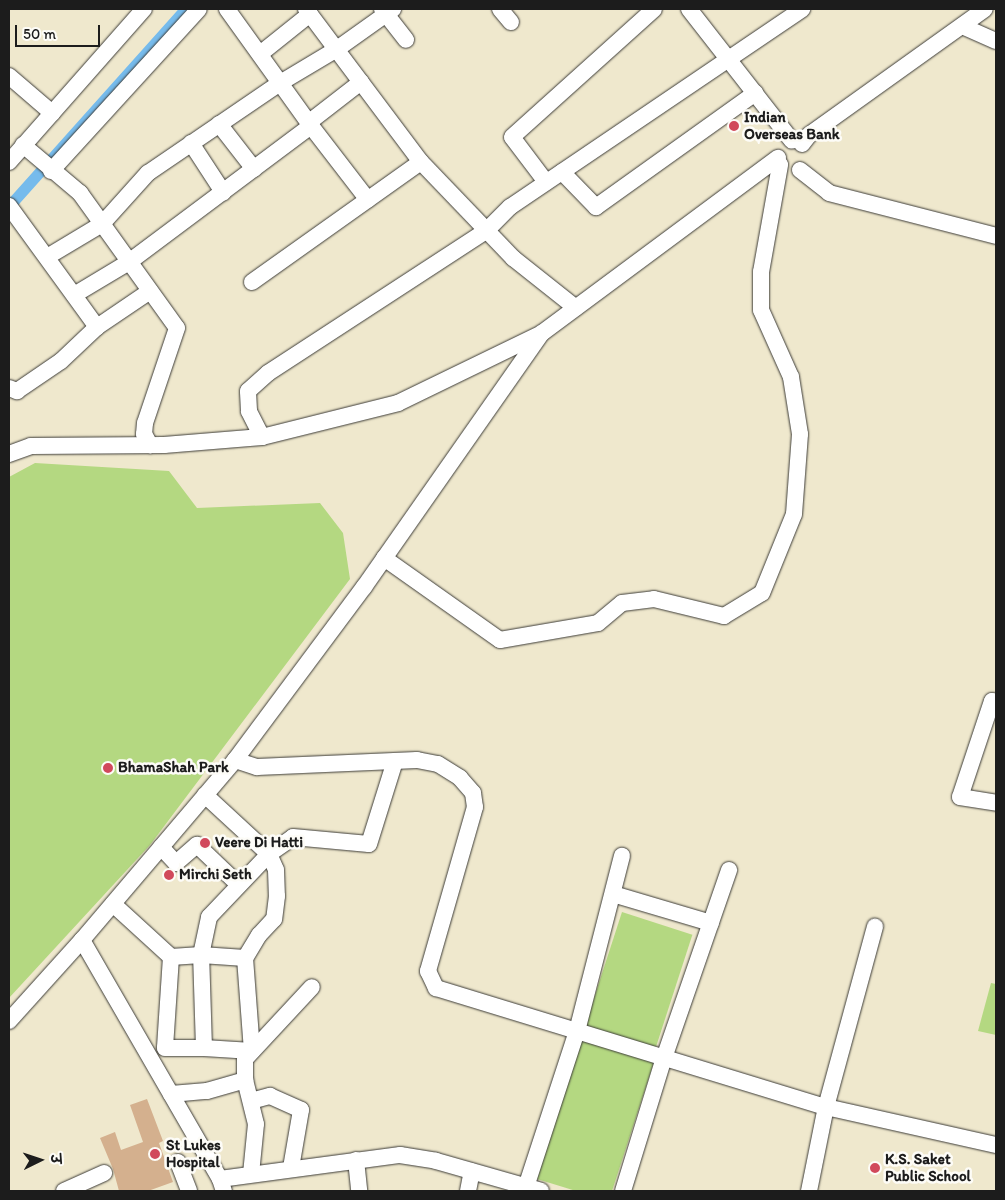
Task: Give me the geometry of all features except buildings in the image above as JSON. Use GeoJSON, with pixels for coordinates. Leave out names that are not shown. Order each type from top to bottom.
{"type":"FeatureCollection","features":[{"type":"Feature","properties":{"kind":"street"},"geometry":{"type":"LineString","coordinates":[[144,9],[52,113],[14,152],[49,169],[80,193],[177,328],[144,423],[144,434],[150,445]]}},
{"type":"Feature","properties":{"kind":"street"},"geometry":{"type":"LineString","coordinates":[[49,169],[199,9]]}},
{"type":"Feature","properties":{"kind":"street"},"geometry":{"type":"LineString","coordinates":[[227,9],[368,200]]}},
{"type":"Feature","properties":{"kind":"street"},"geometry":{"type":"LineString","coordinates":[[500,9],[511,22]]}},
{"type":"Feature","properties":{"kind":"street"},"geometry":{"type":"LineString","coordinates":[[546,182],[512,137],[654,9]]}},
{"type":"Feature","properties":{"kind":"street"},"geometry":{"type":"LineString","coordinates":[[689,9],[754,93],[808,156],[806,166],[800,170],[788,172],[779,161]]}},
{"type":"Feature","properties":{"kind":"street"},"geometry":{"type":"LineString","coordinates":[[262,437],[249,411],[248,391],[268,373],[486,231],[510,207],[802,9]]}},
{"type":"Feature","properties":{"kind":"street"},"geometry":{"type":"LineString","coordinates":[[384,558],[500,640],[598,623],[622,603],[654,600],[724,616],[762,593],[794,514],[800,434],[791,377],[761,310],[761,272],[782,145],[797,143],[986,9]]}},
{"type":"Feature","properties":{"kind":"street"},"geometry":{"type":"LineString","coordinates":[[47,257],[102,224],[148,173],[280,83],[337,49],[387,10],[406,40]]}},
{"type":"Feature","properties":{"kind":"street"},"geometry":{"type":"LineString","coordinates":[[260,54],[313,12],[337,49],[421,162],[513,258],[576,308]]}},
{"type":"Feature","properties":{"kind":"street"},"geometry":{"type":"LineString","coordinates":[[962,26],[996,41]]}},
{"type":"Feature","properties":{"kind":"street"},"geometry":{"type":"LineString","coordinates":[[9,76],[52,113]]}},
{"type":"Feature","properties":{"kind":"street"},"geometry":{"type":"LineString","coordinates":[[312,126],[312,120],[361,82]]}},
{"type":"Feature","properties":{"kind":"street"},"geometry":{"type":"LineString","coordinates":[[562,172],[596,207],[754,93]]}},
{"type":"Feature","properties":{"kind":"street"},"geometry":{"type":"LineString","coordinates":[[219,124],[254,169]]}},
{"type":"Feature","properties":{"kind":"street"},"geometry":{"type":"LineString","coordinates":[[74,295],[129,262],[312,126]]}},
{"type":"Feature","properties":{"kind":"street"},"geometry":{"type":"LineString","coordinates":[[191,143],[223,192]]}},
{"type":"Feature","properties":{"kind":"street"},"geometry":{"type":"LineString","coordinates":[[9,454],[31,446],[150,445],[262,437],[398,403],[542,334],[779,161]]}},
{"type":"Feature","properties":{"kind":"street"},"geometry":{"type":"LineString","coordinates":[[252,282],[421,162]]}},
{"type":"Feature","properties":{"kind":"street"},"geometry":{"type":"LineString","coordinates":[[800,170],[829,194],[996,236]]}},
{"type":"Feature","properties":{"kind":"street"},"geometry":{"type":"LineString","coordinates":[[9,206],[97,327]]}},
{"type":"Feature","properties":{"kind":"street"},"geometry":{"type":"LineString","coordinates":[[9,388],[16,391],[61,362],[97,327],[150,290]]}},
{"type":"Feature","properties":{"kind":"street"},"geometry":{"type":"LineString","coordinates":[[9,1021],[82,940],[235,760],[384,558],[542,334]]}},
{"type":"Feature","properties":{"kind":"street"},"geometry":{"type":"LineString","coordinates":[[996,702],[992,701],[960,797],[996,803]]}},
{"type":"Feature","properties":{"kind":"street"},"geometry":{"type":"LineString","coordinates":[[235,760],[257,766],[417,760],[438,764],[460,778],[473,793],[475,807],[428,971],[436,988],[826,1107],[996,1145]]}},
{"type":"Feature","properties":{"kind":"street"},"geometry":{"type":"LineString","coordinates":[[204,1048],[202,955],[208,917],[269,854],[293,837],[369,844],[395,761]]}},
{"type":"Feature","properties":{"kind":"street"},"geometry":{"type":"LineString","coordinates":[[205,795],[269,854],[276,870],[277,896],[274,918],[259,935],[245,958],[252,1051]]}},
{"type":"Feature","properties":{"kind":"street"},"geometry":{"type":"LineString","coordinates":[[161,847],[176,863],[197,845],[239,885]]}},
{"type":"Feature","properties":{"kind":"street"},"geometry":{"type":"LineString","coordinates":[[82,940],[221,1188],[251,1174],[400,1155],[436,1161],[472,1172],[505,1186],[537,1190],[622,856]]}},
{"type":"Feature","properties":{"kind":"street"},"geometry":{"type":"LineString","coordinates":[[623,1191],[664,1058],[729,870]]}},
{"type":"Feature","properties":{"kind":"street"},"geometry":{"type":"LineString","coordinates":[[613,894],[710,923]]}},
{"type":"Feature","properties":{"kind":"street"},"geometry":{"type":"LineString","coordinates":[[113,904],[171,957],[202,955],[245,958]]}},
{"type":"Feature","properties":{"kind":"street"},"geometry":{"type":"LineString","coordinates":[[809,1191],[826,1107],[875,927]]}},
{"type":"Feature","properties":{"kind":"street"},"geometry":{"type":"LineString","coordinates":[[171,957],[165,1048],[252,1051]]}},
{"type":"Feature","properties":{"kind":"street"},"geometry":{"type":"LineString","coordinates":[[251,1174],[256,1124],[246,1080],[245,1059],[312,987]]}},
{"type":"Feature","properties":{"kind":"street"},"geometry":{"type":"LineString","coordinates":[[170,1094],[207,1090],[246,1080]]}},
{"type":"Feature","properties":{"kind":"street"},"geometry":{"type":"LineString","coordinates":[[251,1101],[270,1096],[301,1110],[291,1168]]}},
{"type":"Feature","properties":{"kind":"street"},"geometry":{"type":"LineString","coordinates":[[356,1160],[359,1191]]}},
{"type":"Feature","properties":{"kind":"street"},"geometry":{"type":"LineString","coordinates":[[178,1162],[189,1191]]}},
{"type":"Feature","properties":{"kind":"street"},"geometry":{"type":"LineString","coordinates":[[468,1191],[472,1172]]}},
{"type":"Feature","properties":{"kind":"street"},"geometry":{"type":"LineString","coordinates":[[64,1191],[104,1173]]}},
{"type":"Feature","properties":{"kind":"green space","name":"BhamaShah Park"},"geometry":{"type":"Polygon","coordinates":[[[35,463],[169,471],[197,508],[320,503],[343,533],[350,579],[150,845],[9,998],[9,477],[35,463]]]}},
{"type":"Feature","properties":{"kind":"green space"},"geometry":{"type":"Polygon","coordinates":[[[622,912],[692,935],[655,1049],[585,1026],[622,912]]]}},
{"type":"Feature","properties":{"kind":"green space"},"geometry":{"type":"Polygon","coordinates":[[[991,983],[996,984],[996,1035],[978,1031],[991,983]]]}},
{"type":"Feature","properties":{"kind":"green space"},"geometry":{"type":"Polygon","coordinates":[[[581,1040],[654,1062],[612,1191],[576,1191],[537,1179],[581,1040]]]}},
{"type":"Feature","properties":{"kind":"waterway"},"geometry":{"type":"LineString","coordinates":[[9,206],[185,9]]}},
{"type":"Feature","properties":{"kind":"place","name":"Indian Overseas Bank"},"geometry":{"type":"Point","coordinates":[734,126]}},
{"type":"Feature","properties":{"kind":"place","name":"BhamaShah Park"},"geometry":{"type":"Point","coordinates":[108,768]}},
{"type":"Feature","properties":{"kind":"place","name":"Veere Di Hatti"},"geometry":{"type":"Point","coordinates":[205,843]}},
{"type":"Feature","properties":{"kind":"place","name":"Mirchi Seth"},"geometry":{"type":"Point","coordinates":[169,875]}},
{"type":"Feature","properties":{"kind":"place","name":"St Lukes Hospital"},"geometry":{"type":"Point","coordinates":[155,1154]}},
{"type":"Feature","properties":{"kind":"place","name":"K.S. Saket Public School"},"geometry":{"type":"Point","coordinates":[875,1168]}}]}
